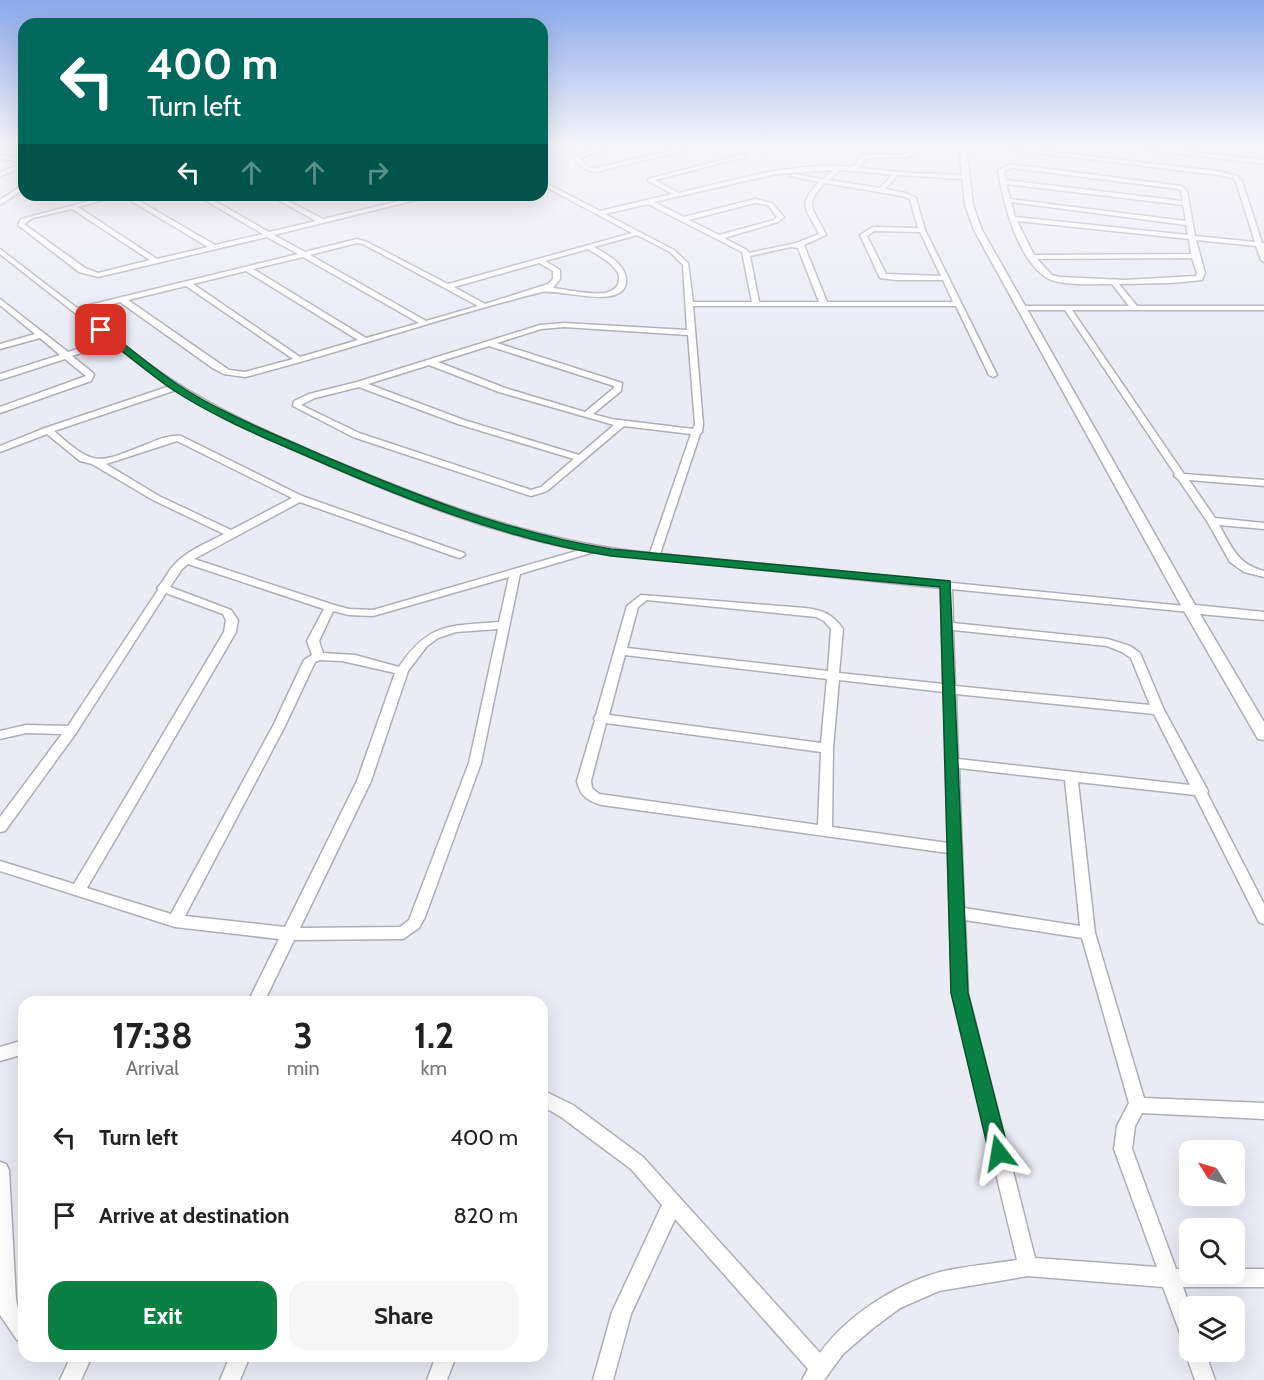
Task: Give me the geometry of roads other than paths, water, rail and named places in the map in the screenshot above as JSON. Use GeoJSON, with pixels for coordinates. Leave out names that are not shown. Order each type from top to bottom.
{"type":"FeatureCollection","features":[{"type":"Feature","properties":{"kind":"street"},"geometry":{"type":"LineString","coordinates":[[62,210],[20,222],[82,270],[93,275],[370,210]]}},
{"type":"Feature","properties":{"kind":"street"},"geometry":{"type":"LineString","coordinates":[[79,210],[156,261]]}},
{"type":"Feature","properties":{"kind":"street"},"geometry":{"type":"LineString","coordinates":[[151,210],[213,248]]}},
{"type":"Feature","properties":{"kind":"street"},"geometry":{"type":"LineString","coordinates":[[226,210],[425,322]]}},
{"type":"Feature","properties":{"kind":"street"},"geometry":{"type":"LineString","coordinates":[[301,210],[323,222]]}},
{"type":"Feature","properties":{"kind":"street"},"geometry":{"type":"LineString","coordinates":[[595,210],[678,255],[686,264],[699,424],[654,556]]}},
{"type":"Feature","properties":{"kind":"street"},"geometry":{"type":"LineString","coordinates":[[600,213],[612,210]]}},
{"type":"Feature","properties":{"kind":"street"},"geometry":{"type":"LineString","coordinates":[[666,210],[741,248],[747,255],[756,304]]}},
{"type":"Feature","properties":{"kind":"street"},"geometry":{"type":"LineString","coordinates":[[684,219],[718,210]]}},
{"type":"Feature","properties":{"kind":"street"},"geometry":{"type":"LineString","coordinates":[[719,237],[776,221],[781,217],[775,210]]}},
{"type":"Feature","properties":{"kind":"street"},"geometry":{"type":"LineString","coordinates":[[747,255],[798,245],[823,235],[810,210]]}},
{"type":"Feature","properties":{"kind":"street"},"geometry":{"type":"LineString","coordinates":[[916,210],[922,230],[993,375]]}},
{"type":"Feature","properties":{"kind":"street"},"geometry":{"type":"LineString","coordinates":[[971,210],[978,230],[1024,308],[1190,609],[1264,735]]}},
{"type":"Feature","properties":{"kind":"street"},"geometry":{"type":"LineString","coordinates":[[1009,210],[1034,257],[1045,272],[1054,279],[1113,281],[1198,279],[1201,273],[1195,256],[1187,210]]}},
{"type":"Feature","properties":{"kind":"street"},"geometry":{"type":"LineString","coordinates":[[1089,210],[1189,223]]}},
{"type":"Feature","properties":{"kind":"street"},"geometry":{"type":"LineString","coordinates":[[1250,210],[1263,245],[1264,260]]}},
{"type":"Feature","properties":{"kind":"street"},"geometry":{"type":"LineString","coordinates":[[1012,219],[1263,245]]}},
{"type":"Feature","properties":{"kind":"street"},"geometry":{"type":"LineString","coordinates":[[1254,223],[1264,224]]}},
{"type":"Feature","properties":{"kind":"street"},"geometry":{"type":"LineString","coordinates":[[922,230],[873,229],[866,231],[863,235],[885,277],[945,279]]}},
{"type":"Feature","properties":{"kind":"street"},"geometry":{"type":"LineString","coordinates":[[449,286],[638,233]]}},
{"type":"Feature","properties":{"kind":"street"},"geometry":{"type":"LineString","coordinates":[[75,311],[349,242],[362,242],[484,306]]}},
{"type":"Feature","properties":{"kind":"street"},"geometry":{"type":"LineString","coordinates":[[798,245],[803,249],[824,304]]}},
{"type":"Feature","properties":{"kind":"street"},"geometry":{"type":"LineString","coordinates":[[121,299],[227,372],[245,375],[425,322],[545,290],[607,295],[618,290],[622,284],[619,268],[614,262],[589,247]]}},
{"type":"Feature","properties":{"kind":"street"},"geometry":{"type":"LineString","coordinates":[[0,252],[175,387],[253,429],[393,490],[574,547],[1264,616]]}},
{"type":"Feature","properties":{"kind":"street"},"geometry":{"type":"LineString","coordinates":[[1034,257],[1195,256]]}},
{"type":"Feature","properties":{"kind":"street"},"geometry":{"type":"LineString","coordinates":[[540,261],[556,270],[558,276],[556,281],[545,290]]}},
{"type":"Feature","properties":{"kind":"street"},"geometry":{"type":"LineString","coordinates":[[246,268],[364,340]]}},
{"type":"Feature","properties":{"kind":"street"},"geometry":{"type":"LineString","coordinates":[[1113,281],[1135,308]]}},
{"type":"Feature","properties":{"kind":"street"},"geometry":{"type":"LineString","coordinates":[[187,283],[300,360]]}},
{"type":"Feature","properties":{"kind":"street"},"geometry":{"type":"LineString","coordinates":[[0,301],[90,375],[88,379],[0,410]]}},
{"type":"Feature","properties":{"kind":"street"},"geometry":{"type":"LineString","coordinates":[[688,304],[958,304]]}},
{"type":"Feature","properties":{"kind":"street"},"geometry":{"type":"LineString","coordinates":[[1024,308],[1264,308]]}},
{"type":"Feature","properties":{"kind":"street"},"geometry":{"type":"LineString","coordinates":[[1067,308],[1179,476],[1212,521],[1234,560],[1248,570],[1264,574]]}},
{"type":"Feature","properties":{"kind":"street"},"geometry":{"type":"LineString","coordinates":[[0,315],[12,311]]}},
{"type":"Feature","properties":{"kind":"street"},"geometry":{"type":"LineString","coordinates":[[621,424],[544,489],[526,493],[356,435],[297,406],[297,403],[312,396],[360,384],[540,327],[555,325],[691,333]]}},
{"type":"Feature","properties":{"kind":"street"},"geometry":{"type":"LineString","coordinates":[[0,347],[39,335]]}},
{"type":"Feature","properties":{"kind":"street"},"geometry":{"type":"LineString","coordinates":[[0,377],[114,340]]}},
{"type":"Feature","properties":{"kind":"street"},"geometry":{"type":"LineString","coordinates":[[489,343],[619,385],[618,389],[586,415]]}},
{"type":"Feature","properties":{"kind":"street"},"geometry":{"type":"LineString","coordinates":[[430,362],[502,390],[586,415],[621,424],[698,432]]}},
{"type":"Feature","properties":{"kind":"street"},"geometry":{"type":"LineString","coordinates":[[360,384],[461,422],[579,458]]}},
{"type":"Feature","properties":{"kind":"street"},"geometry":{"type":"LineString","coordinates":[[0,449],[48,430],[175,387]]}},
{"type":"Feature","properties":{"kind":"street"},"geometry":{"type":"LineString","coordinates":[[48,430],[85,459],[95,462],[156,498],[231,534]]}},
{"type":"Feature","properties":{"kind":"street"},"geometry":{"type":"LineString","coordinates":[[95,462],[109,460],[178,438],[298,498],[460,555]]}},
{"type":"Feature","properties":{"kind":"street"},"geometry":{"type":"LineString","coordinates":[[1179,476],[1264,483]]}},
{"type":"Feature","properties":{"kind":"street"},"geometry":{"type":"LineString","coordinates":[[0,827],[72,730],[162,588],[185,560],[298,498]]}},
{"type":"Feature","properties":{"kind":"street"},"geometry":{"type":"LineString","coordinates":[[1212,521],[1264,526]]}},
{"type":"Feature","properties":{"kind":"street"},"geometry":{"type":"LineString","coordinates":[[185,560],[330,607],[349,612],[373,613],[592,550]]}},
{"type":"Feature","properties":{"kind":"street"},"geometry":{"type":"LineString","coordinates":[[0,866],[175,921],[290,934],[403,933],[414,924],[475,763],[515,573]]}},
{"type":"Feature","properties":{"kind":"street"},"geometry":{"type":"LineString","coordinates":[[946,584],[960,993],[1028,1267]]}},
{"type":"Feature","properties":{"kind":"street"},"geometry":{"type":"LineString","coordinates":[[78,890],[230,632],[232,620],[227,612],[162,588]]}},
{"type":"Feature","properties":{"kind":"street"},"geometry":{"type":"LineString","coordinates":[[825,830],[827,748],[835,675],[837,629],[828,618],[819,613],[805,611],[645,597],[633,606],[600,718],[584,781],[585,790],[595,797],[954,849]]}},
{"type":"Feature","properties":{"kind":"street"},"geometry":{"type":"LineString","coordinates":[[318,655],[313,641],[330,607]]}},
{"type":"Feature","properties":{"kind":"street"},"geometry":{"type":"LineString","coordinates":[[259,996],[364,781],[402,671],[421,644],[440,631],[504,625]]}},
{"type":"Feature","properties":{"kind":"street"},"geometry":{"type":"LineString","coordinates":[[947,626],[1108,643],[1126,649],[1136,656],[1158,710],[1264,918]]}},
{"type":"Feature","properties":{"kind":"street"},"geometry":{"type":"LineString","coordinates":[[620,651],[1158,710]]}},
{"type":"Feature","properties":{"kind":"street"},"geometry":{"type":"LineString","coordinates":[[175,921],[279,726],[310,660],[318,655],[332,655],[402,671]]}},
{"type":"Feature","properties":{"kind":"street"},"geometry":{"type":"LineString","coordinates":[[600,718],[827,748]]}},
{"type":"Feature","properties":{"kind":"street"},"geometry":{"type":"LineString","coordinates":[[0,735],[26,729],[72,730]]}},
{"type":"Feature","properties":{"kind":"street"},"geometry":{"type":"LineString","coordinates":[[952,763],[1201,791]]}},
{"type":"Feature","properties":{"kind":"street"},"geometry":{"type":"LineString","coordinates":[[1071,778],[1088,933],[1138,1105]]}},
{"type":"Feature","properties":{"kind":"street"},"geometry":{"type":"LineString","coordinates":[[956,913],[1088,933]]}},
{"type":"Feature","properties":{"kind":"street"},"geometry":{"type":"LineString","coordinates":[[0,1053],[18,1048]]}},
{"type":"Feature","properties":{"kind":"street"},"geometry":{"type":"LineString","coordinates":[[548,1101],[567,1111],[636,1163],[673,1202],[816,1373],[836,1347],[893,1300],[939,1282],[1028,1267],[1171,1278],[1264,1278]]}},
{"type":"Feature","properties":{"kind":"street"},"geometry":{"type":"LineString","coordinates":[[1138,1105],[1264,1111]]}},
{"type":"Feature","properties":{"kind":"street"},"geometry":{"type":"LineString","coordinates":[[1138,1105],[1128,1118],[1123,1131],[1123,1149],[1179,1302]]}},
{"type":"Feature","properties":{"kind":"street"},"geometry":{"type":"LineString","coordinates":[[0,1170],[6,1299],[9,1313],[18,1328]]}},
{"type":"Feature","properties":{"kind":"street"},"geometry":{"type":"LineString","coordinates":[[603,1380],[622,1312],[673,1202]]}},
{"type":"Feature","properties":{"kind":"street"},"geometry":{"type":"LineString","coordinates":[[70,1380],[76,1362]]}},
{"type":"Feature","properties":{"kind":"street"},"geometry":{"type":"LineString","coordinates":[[230,1380],[238,1362]]}},
{"type":"Feature","properties":{"kind":"street"},"geometry":{"type":"LineString","coordinates":[[437,1380],[444,1362]]}},
{"type":"Feature","properties":{"kind":"street"},"geometry":{"type":"LineString","coordinates":[[1199,1362],[1205,1380]]}}]}
